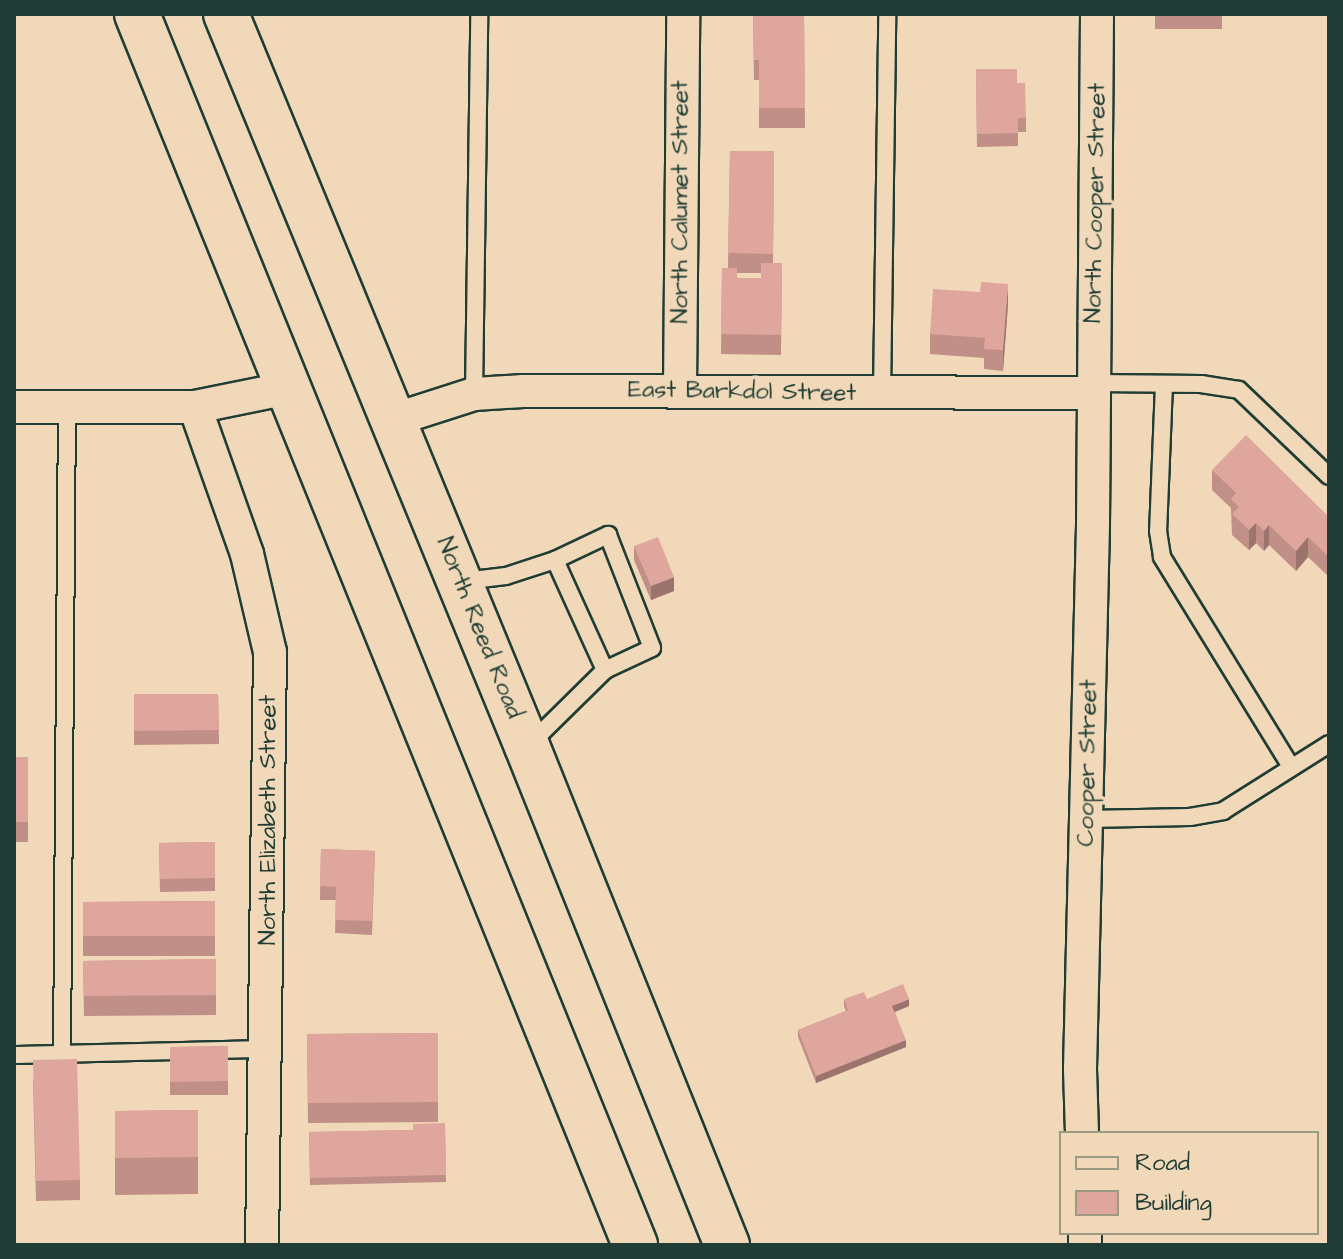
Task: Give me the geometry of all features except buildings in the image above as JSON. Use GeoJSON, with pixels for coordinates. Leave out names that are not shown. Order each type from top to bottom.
{"type":"FeatureCollection","features":[{"type":"Feature","properties":{"kind":"main road"},"geometry":{"type":"LineString","coordinates":[[137,14],[635,1245]]}},
{"type":"Feature","properties":{"kind":"main road","name":"North Reed Road"},"geometry":{"type":"LineString","coordinates":[[226,14],[527,746],[727,1245]]}},
{"type":"Feature","properties":{"kind":"street","name":"North Calumet Street"},"geometry":{"type":"LineString","coordinates":[[680,390],[683,14]]}},
{"type":"Feature","properties":{"kind":"street","name":"North Cooper Street"},"geometry":{"type":"LineString","coordinates":[[1094,388],[1097,14]]}},
{"type":"Feature","properties":{"kind":"street"},"geometry":{"type":"LineString","coordinates":[[14,407],[195,407],[288,388]]}},
{"type":"Feature","properties":{"kind":"street","name":"East Barkdol Street"},"geometry":{"type":"LineString","coordinates":[[393,420],[474,394],[680,390],[882,394],[1094,388]]}},
{"type":"Feature","properties":{"kind":"street","name":"Cooper Street"},"geometry":{"type":"LineString","coordinates":[[1082,1131],[1094,388]]}},
{"type":"Feature","properties":{"kind":"street","name":"North Elizabeth Street"},"geometry":{"type":"LineString","coordinates":[[195,407],[247,554],[270,652],[262,1245]]}},
{"type":"Feature","properties":{"kind":"lane"},"geometry":{"type":"LineString","coordinates":[[474,394],[479,14]]}},
{"type":"Feature","properties":{"kind":"lane"},"geometry":{"type":"LineString","coordinates":[[882,394],[887,14]]}},
{"type":"Feature","properties":{"kind":"lane"},"geometry":{"type":"LineString","coordinates":[[1164,384],[1158,531],[1162,557],[1291,767]]}},
{"type":"Feature","properties":{"kind":"lane"},"geometry":{"type":"LineString","coordinates":[[1094,388],[1201,384],[1239,390],[1329,476]]}},
{"type":"Feature","properties":{"kind":"lane"},"geometry":{"type":"LineString","coordinates":[[62,1054],[67,407]]}},
{"type":"Feature","properties":{"kind":"lane"},"geometry":{"type":"LineString","coordinates":[[460,582],[506,576],[555,560],[608,535],[652,648],[605,670],[527,746]]}},
{"type":"Feature","properties":{"kind":"lane"},"geometry":{"type":"LineString","coordinates":[[555,560],[605,670]]}},
{"type":"Feature","properties":{"kind":"lane"},"geometry":{"type":"LineString","coordinates":[[1086,819],[1190,817],[1223,811],[1329,744]]}},
{"type":"Feature","properties":{"kind":"lane"},"geometry":{"type":"LineString","coordinates":[[14,1055],[267,1049]]}}]}
